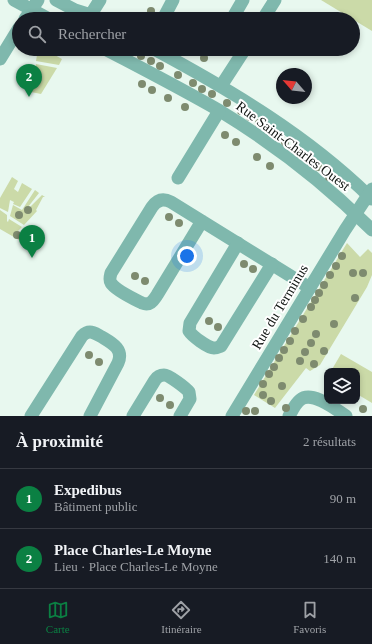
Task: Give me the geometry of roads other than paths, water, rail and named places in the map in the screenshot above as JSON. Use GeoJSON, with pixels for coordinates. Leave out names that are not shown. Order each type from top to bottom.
{"type":"FeatureCollection","features":[{"type":"Feature","properties":{"kind":"street"},"geometry":{"type":"LineString","coordinates":[[14,0],[31,9]]}},
{"type":"Feature","properties":{"kind":"street"},"geometry":{"type":"LineString","coordinates":[[56,0],[79,12]]}},
{"type":"Feature","properties":{"kind":"street"},"geometry":{"type":"LineString","coordinates":[[95,12],[100,0]]}},
{"type":"Feature","properties":{"kind":"street"},"geometry":{"type":"LineString","coordinates":[[167,12],[173,0]]}},
{"type":"Feature","properties":{"kind":"street"},"geometry":{"type":"LineString","coordinates":[[236,12],[243,0]]}},
{"type":"Feature","properties":{"kind":"street"},"geometry":{"type":"LineString","coordinates":[[268,12],[276,0]]}},
{"type":"Feature","properties":{"kind":"street"},"geometry":{"type":"LineString","coordinates":[[0,59],[12,39]]}},
{"type":"Feature","properties":{"kind":"street","name":"Rue Saint-Charles Ouest"},"geometry":{"type":"LineString","coordinates":[[118,56],[219,110],[307,172],[356,214],[372,230]]}},
{"type":"Feature","properties":{"kind":"street","name":"Rue Saint-Charles Ouest"},"geometry":{"type":"LineString","coordinates":[[167,56],[221,86],[273,119],[300,138],[371,194]]}},
{"type":"Feature","properties":{"kind":"street"},"geometry":{"type":"LineString","coordinates":[[221,86],[240,56]]}},
{"type":"Feature","properties":{"kind":"street"},"geometry":{"type":"LineString","coordinates":[[178,178],[219,110]]}},
{"type":"Feature","properties":{"kind":"street","name":"Rue du Terminus"},"geometry":{"type":"LineString","coordinates":[[232,416],[356,214],[371,194]]}},
{"type":"Feature","properties":{"kind":"street"},"geometry":{"type":"LineString","coordinates":[[202,221],[152,302],[146,304],[142,303],[111,283],[111,273],[152,207],[157,202],[162,200],[168,201],[202,221],[310,288]]}},
{"type":"Feature","properties":{"kind":"street"},"geometry":{"type":"LineString","coordinates":[[238,243],[190,323],[189,331],[193,336],[212,348],[221,346],[272,264]]}},
{"type":"Feature","properties":{"kind":"street"},"geometry":{"type":"LineString","coordinates":[[32,416],[82,336],[85,333],[90,332],[113,344],[119,350],[120,356],[118,363],[90,416]]}},
{"type":"Feature","properties":{"kind":"street"},"geometry":{"type":"LineString","coordinates":[[133,416],[155,380],[159,376],[164,375],[189,392],[190,399],[180,416]]}},
{"type":"Feature","properties":{"kind":"street"},"geometry":{"type":"LineString","coordinates":[[289,416],[298,401],[309,396],[317,398],[346,416]]}},
{"type":"Feature","properties":{"kind":"place","name":"Place Charles-Le Moyne"},"geometry":{"type":"Point","coordinates":[29,97]}},
{"type":"Feature","properties":{"kind":"place","name":"Expedibus"},"geometry":{"type":"Point","coordinates":[32,258]}}]}
